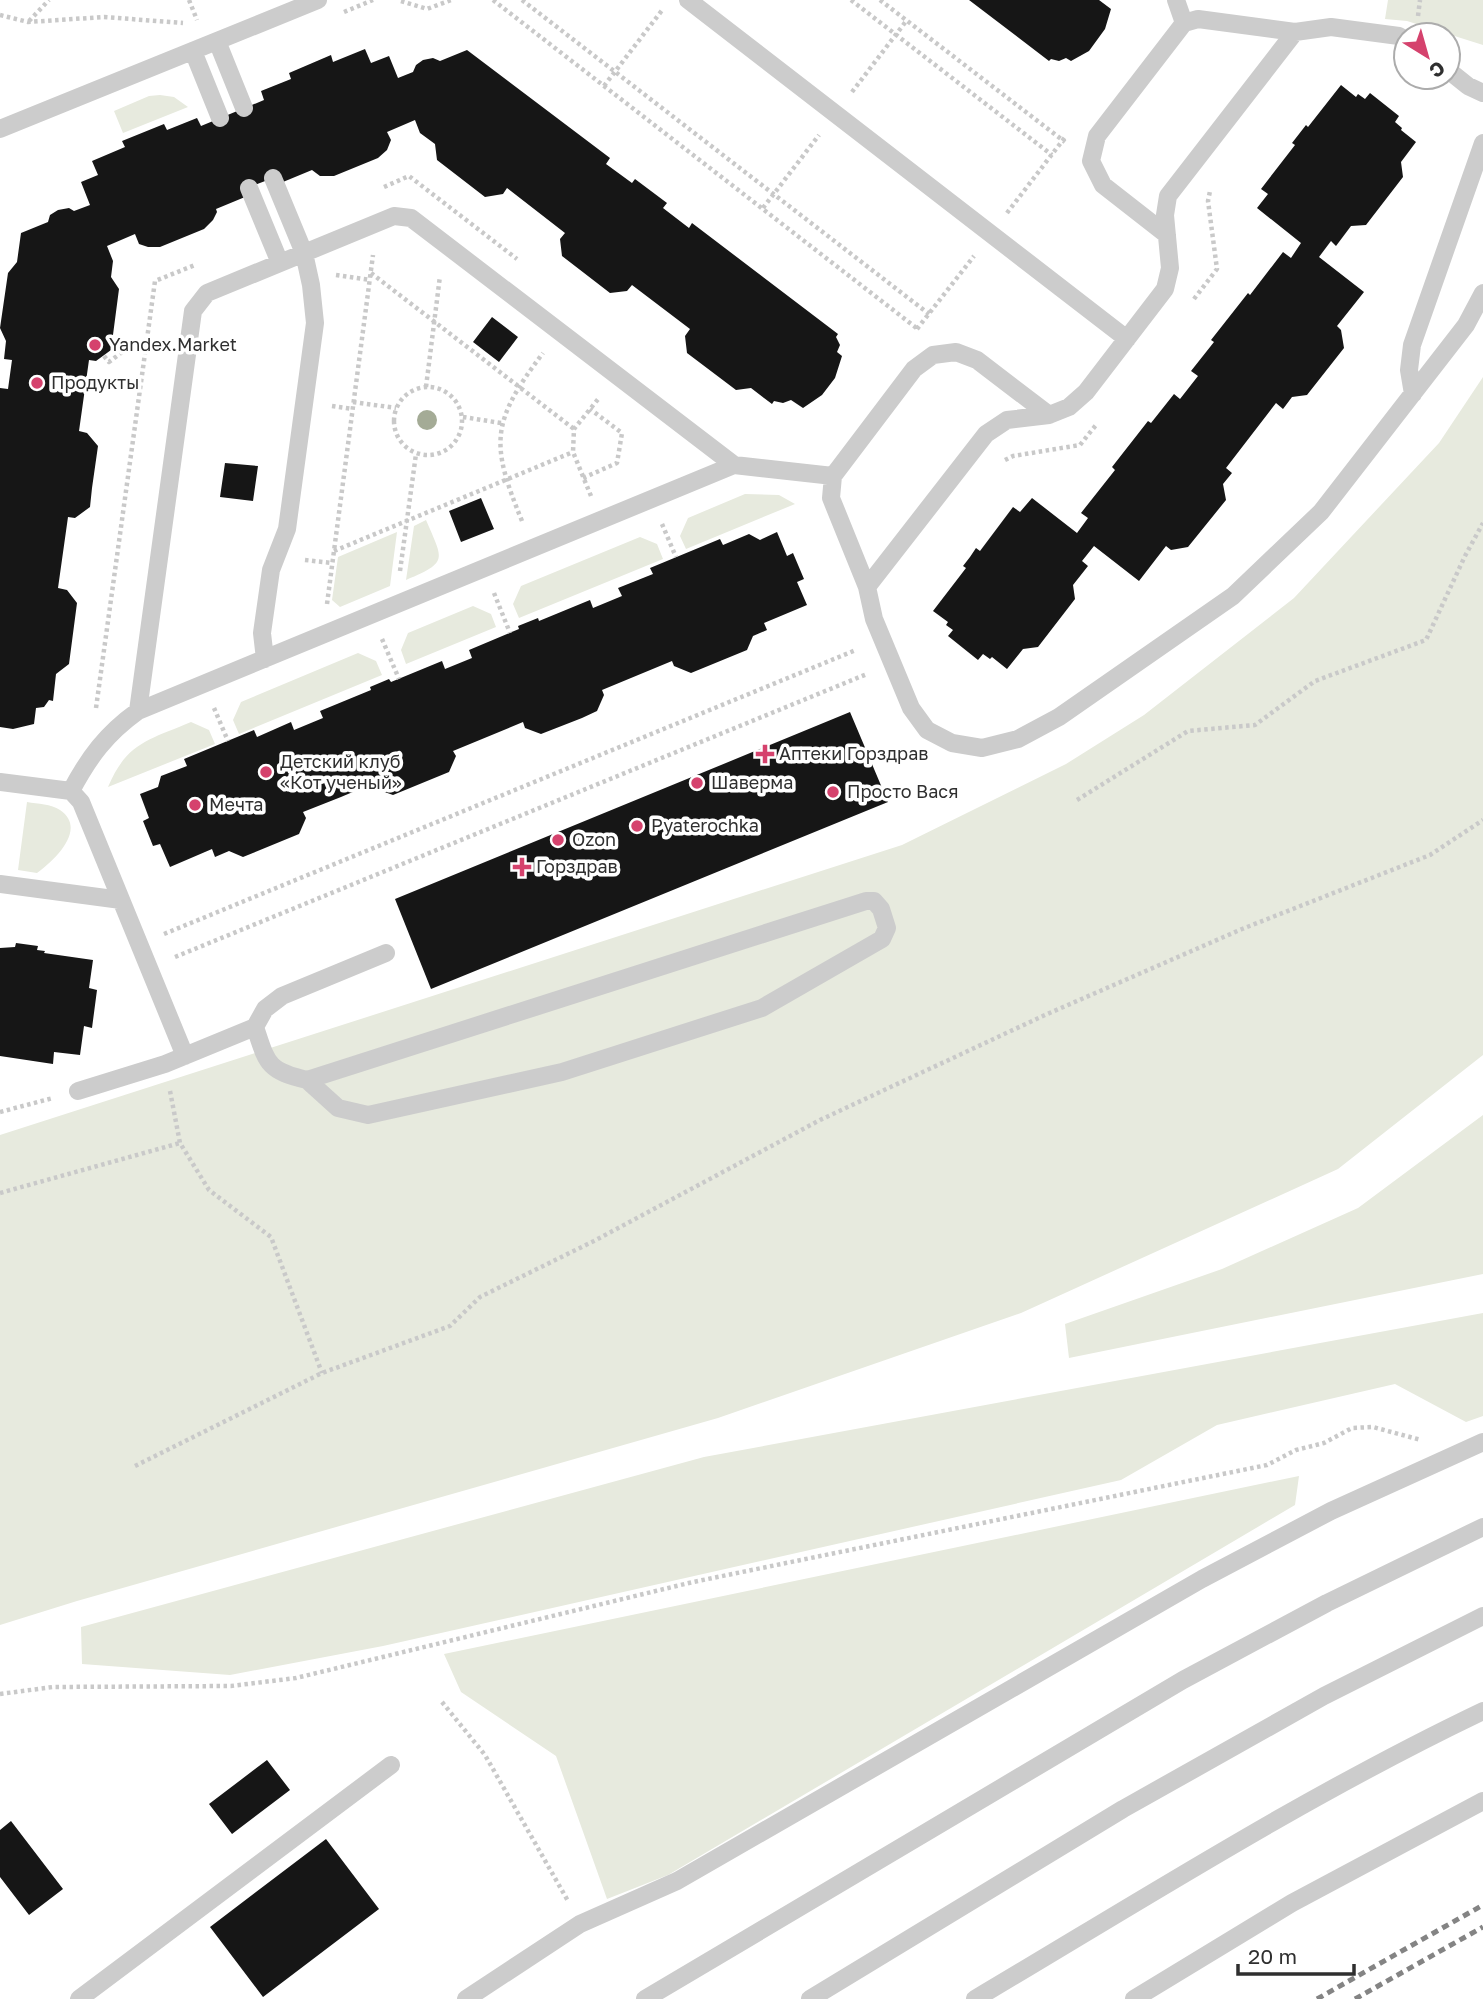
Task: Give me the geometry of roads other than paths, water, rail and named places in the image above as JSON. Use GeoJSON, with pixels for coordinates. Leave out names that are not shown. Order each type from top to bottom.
{"type":"FeatureCollection","features":[{"type":"Feature","properties":{"kind":"lane"},"geometry":{"type":"LineString","coordinates":[[0,129],[318,0]]}},
{"type":"Feature","properties":{"kind":"lane"},"geometry":{"type":"LineString","coordinates":[[688,0],[1127,339]]}},
{"type":"Feature","properties":{"kind":"lane"},"geometry":{"type":"LineString","coordinates":[[1176,0],[1185,23]]}},
{"type":"Feature","properties":{"kind":"lane"},"geometry":{"type":"LineString","coordinates":[[1167,234],[1103,185],[1091,161],[1097,136],[1185,23],[1198,19],[1295,32],[1331,27],[1392,35]]}},
{"type":"Feature","properties":{"kind":"lane"},"geometry":{"type":"LineString","coordinates":[[867,587],[986,434],[1007,420],[1049,415],[1069,407],[1086,392],[1127,339],[1165,289],[1170,268],[1164,215],[1168,196],[1295,32]]}},
{"type":"Feature","properties":{"kind":"lane"},"geometry":{"type":"LineString","coordinates":[[217,41],[244,108]]}},
{"type":"Feature","properties":{"kind":"lane"},"geometry":{"type":"LineString","coordinates":[[193,51],[220,118]]}},
{"type":"Feature","properties":{"kind":"lane"},"geometry":{"type":"LineString","coordinates":[[1462,81],[1483,93]]}},
{"type":"Feature","properties":{"kind":"lane"},"geometry":{"type":"LineString","coordinates":[[1413,394],[1409,370],[1412,345],[1483,143]]}},
{"type":"Feature","properties":{"kind":"lane"},"geometry":{"type":"LineString","coordinates":[[265,659],[262,633],[271,570],[287,529],[315,323],[312,285],[304,253],[273,178]]}},
{"type":"Feature","properties":{"kind":"lane"},"geometry":{"type":"LineString","coordinates":[[249,188],[280,263]]}},
{"type":"Feature","properties":{"kind":"lane"},"geometry":{"type":"LineString","coordinates":[[138,711],[193,311],[207,293],[394,216],[411,218],[734,465]]}},
{"type":"Feature","properties":{"kind":"lane"},"geometry":{"type":"LineString","coordinates":[[1049,415],[977,360],[956,352],[933,355],[914,369],[833,476],[831,498],[867,587],[874,619],[911,708],[927,730],[952,743],[982,748],[1018,739],[1059,717],[1233,596],[1321,512],[1466,325],[1483,293]]}},
{"type":"Feature","properties":{"kind":"lane"},"geometry":{"type":"LineString","coordinates":[[71,791],[83,767],[98,748],[114,729],[138,711],[734,465],[833,476]]}},
{"type":"Feature","properties":{"kind":"lane"},"geometry":{"type":"LineString","coordinates":[[0,782],[71,791],[80,802],[185,1056]]}},
{"type":"Feature","properties":{"kind":"lane"},"geometry":{"type":"LineString","coordinates":[[0,884],[121,901]]}},
{"type":"Feature","properties":{"kind":"lane"},"geometry":{"type":"LineString","coordinates":[[256,1027],[266,1060],[283,1075],[307,1080],[866,901],[874,901],[881,909],[887,928],[882,939],[762,1008],[562,1072],[368,1115],[338,1108],[307,1080]]}},
{"type":"Feature","properties":{"kind":"lane"},"geometry":{"type":"LineString","coordinates":[[78,1091],[165,1064],[256,1027],[265,1009],[282,996],[386,953]]}},
{"type":"Feature","properties":{"kind":"lane"},"geometry":{"type":"LineString","coordinates":[[466,1999],[580,1924],[677,1881],[1202,1579],[1331,1511],[1483,1442]]}},
{"type":"Feature","properties":{"kind":"lane"},"geometry":{"type":"LineString","coordinates":[[645,1999],[1183,1680],[1327,1603],[1483,1527]]}},
{"type":"Feature","properties":{"kind":"lane"},"geometry":{"type":"LineString","coordinates":[[810,1999],[1123,1809],[1324,1696],[1483,1616]]}},
{"type":"Feature","properties":{"kind":"lane"},"geometry":{"type":"LineString","coordinates":[[975,1999],[1253,1833],[1429,1737],[1483,1712]]}},
{"type":"Feature","properties":{"kind":"lane"},"geometry":{"type":"LineString","coordinates":[[79,1999],[391,1765]]}},
{"type":"Feature","properties":{"kind":"lane"},"geometry":{"type":"LineString","coordinates":[[1134,1999],[1292,1903],[1483,1801]]}},
{"type":"Feature","properties":{"kind":"railway"},"geometry":{"type":"LineString","coordinates":[[1317,1999],[1483,1905]]}},
{"type":"Feature","properties":{"kind":"railway"},"geometry":{"type":"LineString","coordinates":[[1355,1999],[1483,1927]]}},
{"type":"Feature","properties":{"kind":"place","name":"Yandex.Market"},"geometry":{"type":"Point","coordinates":[95,345]}},
{"type":"Feature","properties":{"kind":"place","name":"Продукты"},"geometry":{"type":"Point","coordinates":[37,383]}},
{"type":"Feature","properties":{"kind":"place","name":"Аптеки Горздрав"},"geometry":{"type":"Point","coordinates":[765,754]}},
{"type":"Feature","properties":{"kind":"place","name":"Детский клуб «Кот ученый»"},"geometry":{"type":"Point","coordinates":[266,772]}},
{"type":"Feature","properties":{"kind":"place","name":"Шаверма"},"geometry":{"type":"Point","coordinates":[697,783]}},
{"type":"Feature","properties":{"kind":"place","name":"Просто Вася"},"geometry":{"type":"Point","coordinates":[833,792]}},
{"type":"Feature","properties":{"kind":"place","name":"Мечта"},"geometry":{"type":"Point","coordinates":[195,805]}},
{"type":"Feature","properties":{"kind":"place","name":"Pyaterochka"},"geometry":{"type":"Point","coordinates":[637,826]}},
{"type":"Feature","properties":{"kind":"place","name":"Ozon"},"geometry":{"type":"Point","coordinates":[558,840]}},
{"type":"Feature","properties":{"kind":"place","name":"Горздрав"},"geometry":{"type":"Point","coordinates":[522,867]}}]}
